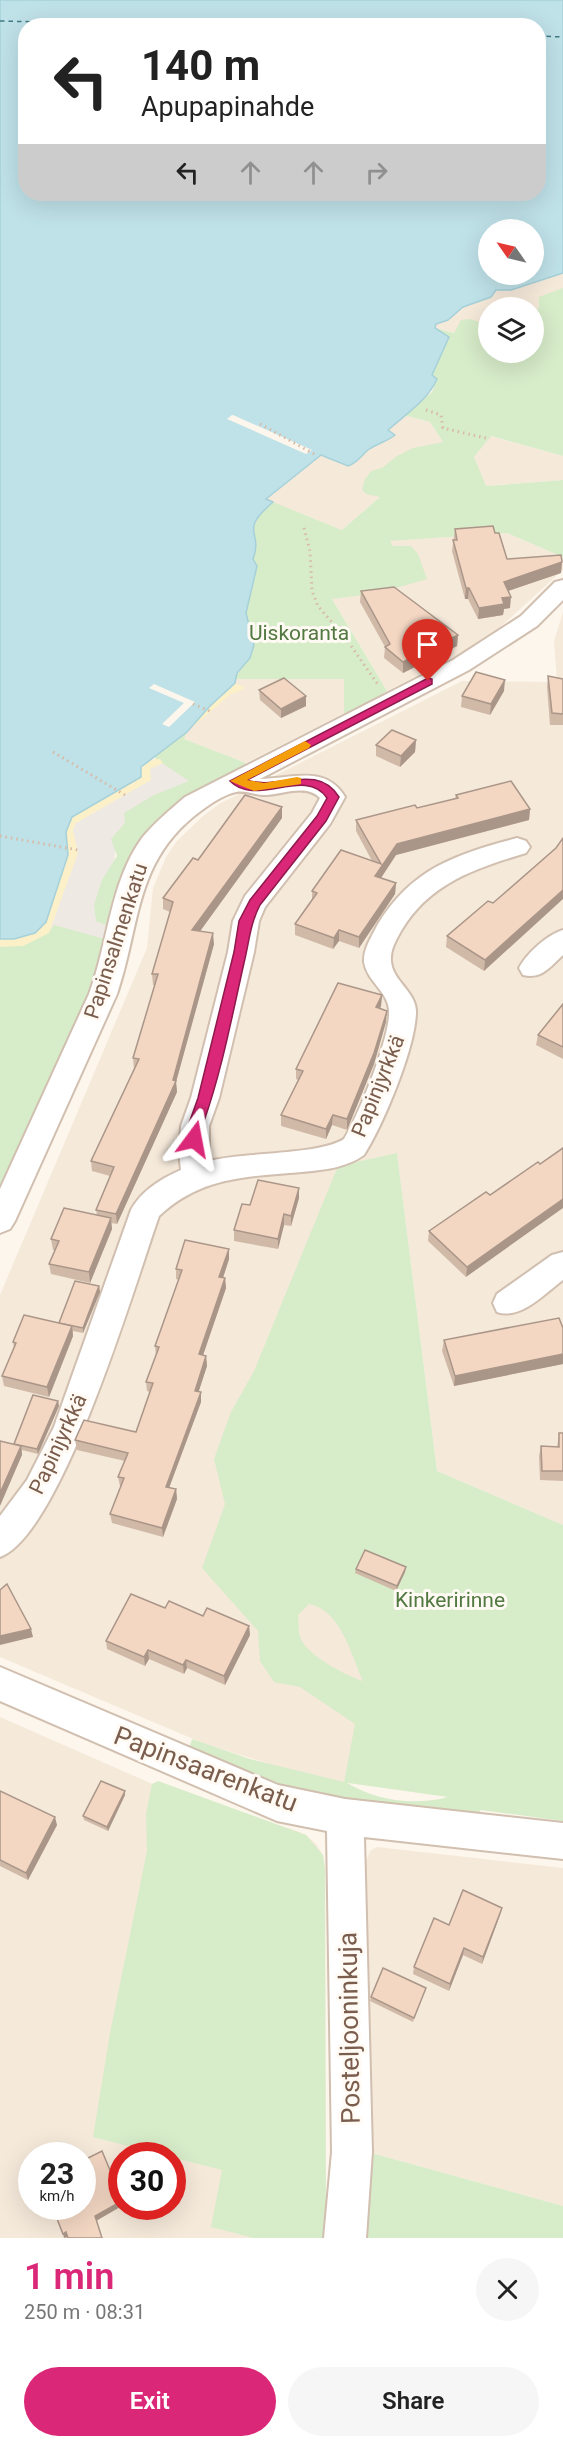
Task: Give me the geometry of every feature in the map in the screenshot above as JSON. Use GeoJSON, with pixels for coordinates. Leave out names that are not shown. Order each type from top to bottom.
{"type":"FeatureCollection","features":[{"type":"Feature","properties":{"kind":"street","name":"Papinsalmenkatu"},"geometry":{"type":"LineString","coordinates":[[0,1221],[104,990],[134,873],[148,848],[180,812],[461,665],[529,621],[563,587]]}},
{"type":"Feature","properties":{"kind":"street"},"geometry":{"type":"LineString","coordinates":[[196,1174],[193,1152],[195,1126],[205,1098],[241,952],[246,921],[254,903],[321,818],[333,797],[329,791],[312,783],[297,781],[270,787],[254,787],[236,781]]}},
{"type":"Feature","properties":{"kind":"street","name":"Papinjyrkkä"},"geometry":{"type":"LineString","coordinates":[[0,1542],[39,1490],[69,1429],[146,1210],[172,1186],[196,1174],[321,1158],[354,1147],[364,1130],[402,1027],[404,1009],[378,966],[377,952],[394,918],[423,886],[442,872],[465,861],[517,847]]}},
{"type":"Feature","properties":{"kind":"street"},"geometry":{"type":"LineString","coordinates":[[532,968],[563,939]]}},
{"type":"Feature","properties":{"kind":"street"},"geometry":{"type":"LineString","coordinates":[[508,1303],[563,1264]]}},
{"type":"Feature","properties":{"kind":"street","name":"Papinsaarenkatu"},"geometry":{"type":"LineString","coordinates":[[0,1684],[278,1803],[345,1817],[563,1841]]}},
{"type":"Feature","properties":{"kind":"street","name":"Posteljooninkuja"},"geometry":{"type":"LineString","coordinates":[[345,1817],[352,2152],[345,2238]]}},
{"type":"Feature","properties":{"kind":"path"},"geometry":{"type":"LineString","coordinates":[[426,410],[441,415],[443,428],[490,439]]}},
{"type":"Feature","properties":{"kind":"path"},"geometry":{"type":"LineString","coordinates":[[260,424],[316,454]]}},
{"type":"Feature","properties":{"kind":"path"},"geometry":{"type":"LineString","coordinates":[[304,528],[309,551],[312,591],[318,606],[347,640],[389,702]]}},
{"type":"Feature","properties":{"kind":"path"},"geometry":{"type":"LineString","coordinates":[[193,704],[212,712]]}},
{"type":"Feature","properties":{"kind":"path"},"geometry":{"type":"LineString","coordinates":[[52,752],[124,795]]}},
{"type":"Feature","properties":{"kind":"path"},"geometry":{"type":"LineString","coordinates":[[0,836],[78,850]]}},
{"type":"Feature","properties":{"kind":"shaded area"},"geometry":{"type":"Polygon","coordinates":[[[563,273],[563,388],[543,363],[544,297],[490,297],[496,290],[511,290],[526,285],[544,285],[544,279],[563,273]]]}},
{"type":"Feature","properties":{"kind":"shaded area"},"geometry":{"type":"Polygon","coordinates":[[[478,301],[478,345],[455,333],[435,328],[435,324],[463,307],[478,301]]]}},
{"type":"Feature","properties":{"kind":"shaded area"},"geometry":{"type":"Polygon","coordinates":[[[404,415],[430,422],[443,442],[342,530],[265,499],[321,454],[359,459],[369,449],[385,441],[388,430],[404,415]]]}},
{"type":"Feature","properties":{"kind":"shaded area"},"geometry":{"type":"Polygon","coordinates":[[[490,436],[563,456],[563,480],[485,486],[474,457],[490,436]]]}},
{"type":"Feature","properties":{"kind":"shaded area"},"geometry":{"type":"Polygon","coordinates":[[[507,533],[563,557],[563,570],[485,641],[387,691],[332,599],[374,542],[507,533]]]}},
{"type":"Feature","properties":{"kind":"shaded area"},"geometry":{"type":"Polygon","coordinates":[[[563,612],[563,1525],[437,1471],[397,1154],[338,1166],[364,1682],[344,1783],[296,1772],[205,1744],[0,1657],[0,1295],[147,948],[153,888],[166,857],[176,842],[219,804],[462,681],[557,682],[554,641],[563,612]]]}},
{"type":"Feature","properties":{"kind":"shaded area"},"geometry":{"type":"Polygon","coordinates":[[[236,679],[345,679],[344,713],[246,763],[181,738],[236,679]]]}},
{"type":"Feature","properties":{"kind":"shaded area"},"geometry":{"type":"Polygon","coordinates":[[[156,759],[178,772],[218,777],[141,817],[115,850],[114,883],[104,942],[42,929],[67,826],[156,759]]]}},
{"type":"Feature","properties":{"kind":"shaded area"},"geometry":{"type":"Polygon","coordinates":[[[0,1717],[173,1793],[306,1835],[323,1855],[325,1869],[326,2238],[0,2238],[0,1717]]]}},
{"type":"Feature","properties":{"kind":"shaded area"},"geometry":{"type":"Polygon","coordinates":[[[377,1847],[563,1868],[563,2206],[368,2152],[364,1867],[370,1851],[377,1847]]]}},
{"type":"Feature","properties":{"kind":"green space","name":"Uiskoranta"},"geometry":{"type":"Polygon","coordinates":[[[563,288],[563,456],[491,436],[474,457],[486,486],[563,480],[563,557],[507,533],[390,541],[393,546],[411,546],[418,554],[427,579],[379,593],[332,599],[387,691],[355,711],[344,713],[344,679],[236,679],[203,527],[262,511],[273,502],[342,530],[380,497],[366,494],[362,489],[371,471],[382,468],[397,456],[413,448],[443,442],[430,422],[404,415],[432,392],[437,380],[417,371],[435,324],[435,328],[454,333],[461,320],[470,319],[478,322],[478,363],[544,363],[544,297],[539,297],[563,288]]]}},
{"type":"Feature","properties":{"kind":"green space"},"geometry":{"type":"Polygon","coordinates":[[[187,732],[184,739],[246,763],[242,768],[183,800],[147,833],[108,926],[96,921],[94,905],[102,880],[117,856],[111,839],[125,823],[124,813],[154,795],[189,781],[156,759],[153,752],[187,732]]]}},
{"type":"Feature","properties":{"kind":"green space"},"geometry":{"type":"Polygon","coordinates":[[[0,919],[50,931],[54,925],[105,939],[102,969],[0,1203],[0,919]]]}},
{"type":"Feature","properties":{"kind":"green space","name":"Kinkeririnne"},"geometry":{"type":"Polygon","coordinates":[[[397,1153],[437,1471],[563,1525],[563,1821],[481,1810],[476,1817],[347,1801],[280,1785],[188,1752],[192,1739],[250,1759],[344,1782],[355,1724],[300,1687],[274,1682],[260,1661],[258,1631],[202,1568],[225,1504],[214,1459],[231,1412],[254,1371],[338,1166],[397,1153]],[[309,1604],[298,1615],[300,1637],[305,1645],[319,1658],[363,1681],[344,1635],[337,1624],[320,1608],[309,1604]],[[348,1783],[371,1794],[396,1800],[422,1801],[448,1797],[348,1783]]]}},
{"type":"Feature","properties":{"kind":"green space"},"geometry":{"type":"Polygon","coordinates":[[[158,1781],[306,1835],[323,1855],[325,1869],[326,2238],[254,2238],[211,2227],[222,2170],[186,2161],[186,2142],[113,2142],[93,2137],[110,2033],[147,1851],[146,1814],[152,1784],[158,1781]]]}},
{"type":"Feature","properties":{"kind":"green space"},"geometry":{"type":"Polygon","coordinates":[[[368,2152],[563,2206],[563,2238],[366,2238],[368,2152]]]}},
{"type":"Feature","properties":{"kind":"sand"},"geometry":{"type":"Polygon","coordinates":[[[235,683],[246,688],[230,695],[187,732],[210,706],[235,683]]]}},
{"type":"Feature","properties":{"kind":"sand"},"geometry":{"type":"Polygon","coordinates":[[[160,759],[163,763],[150,769],[151,780],[76,823],[73,830],[78,853],[49,933],[23,946],[0,947],[0,939],[14,939],[46,922],[68,855],[66,832],[72,817],[119,788],[135,782],[147,763],[160,759]]]}},
{"type":"Feature","properties":{"kind":"water"},"geometry":{"type":"Polygon","coordinates":[[[0,0],[563,0],[563,273],[544,279],[544,219],[478,219],[478,285],[526,285],[511,290],[496,290],[491,297],[478,297],[478,302],[463,307],[448,320],[436,324],[435,328],[449,337],[432,375],[437,379],[422,400],[388,430],[395,435],[371,448],[348,466],[321,455],[266,499],[273,502],[262,512],[254,526],[256,549],[253,559],[257,566],[246,613],[254,645],[250,658],[237,673],[235,683],[187,732],[141,767],[141,777],[72,817],[66,832],[68,855],[46,922],[35,933],[14,939],[0,939],[0,0]]]}},
{"type":"Feature","properties":{"kind":"pier"},"geometry":{"type":"Polygon","coordinates":[[[232,415],[312,450],[306,454],[227,419],[232,415]]]}},
{"type":"Feature","properties":{"kind":"pier"},"geometry":{"type":"Polygon","coordinates":[[[154,684],[195,702],[169,727],[162,724],[184,703],[149,688],[154,684]]]}},
{"type":"Feature","properties":{"kind":"building"},"geometry":{"type":"Polygon","coordinates":[[[493,526],[495,533],[499,533],[507,559],[561,555],[562,562],[504,582],[511,597],[502,598],[504,604],[479,608],[469,588],[466,588],[453,540],[457,540],[455,529],[493,526]]]}},
{"type":"Feature","properties":{"kind":"building"},"geometry":{"type":"Polygon","coordinates":[[[394,587],[458,635],[403,662],[385,647],[390,644],[361,591],[394,587]]]}},
{"type":"Feature","properties":{"kind":"building"},"geometry":{"type":"Polygon","coordinates":[[[476,672],[505,680],[491,704],[462,696],[476,672]]]}},
{"type":"Feature","properties":{"kind":"building"},"geometry":{"type":"Polygon","coordinates":[[[548,676],[563,679],[563,714],[552,713],[548,676]]]}},
{"type":"Feature","properties":{"kind":"building"},"geometry":{"type":"Polygon","coordinates":[[[284,678],[306,696],[281,709],[259,690],[284,678]]]}},
{"type":"Feature","properties":{"kind":"building"},"geometry":{"type":"Polygon","coordinates":[[[392,730],[416,740],[401,756],[376,745],[392,730]]]}},
{"type":"Feature","properties":{"kind":"building"},"geometry":{"type":"Polygon","coordinates":[[[511,781],[530,809],[397,844],[375,876],[396,883],[359,937],[339,930],[334,938],[295,924],[317,893],[312,891],[341,850],[381,864],[356,820],[415,805],[417,808],[458,798],[456,795],[511,781]]]}},
{"type":"Feature","properties":{"kind":"building"},"geometry":{"type":"Polygon","coordinates":[[[245,795],[282,807],[192,930],[213,933],[173,1080],[176,1081],[116,1214],[96,1210],[114,1167],[91,1161],[139,1059],[133,1058],[158,974],[152,974],[173,902],[163,898],[193,858],[198,860],[245,795]]]}},
{"type":"Feature","properties":{"kind":"building"},"geometry":{"type":"Polygon","coordinates":[[[563,838],[563,890],[485,960],[447,936],[488,901],[493,903],[556,848],[563,838]]]}},
{"type":"Feature","properties":{"kind":"building"},"geometry":{"type":"Polygon","coordinates":[[[338,983],[382,995],[376,1007],[387,1011],[374,1053],[347,1119],[333,1115],[326,1129],[281,1115],[303,1071],[296,1069],[338,983]]]}},
{"type":"Feature","properties":{"kind":"building"},"geometry":{"type":"Polygon","coordinates":[[[563,1004],[563,1047],[538,1035],[563,1004]]]}},
{"type":"Feature","properties":{"kind":"building"},"geometry":{"type":"Polygon","coordinates":[[[563,1148],[563,1199],[467,1267],[429,1231],[486,1192],[490,1195],[563,1148]]]}},
{"type":"Feature","properties":{"kind":"building"},"geometry":{"type":"Polygon","coordinates":[[[258,1180],[299,1188],[291,1216],[284,1214],[278,1239],[234,1230],[242,1204],[250,1205],[258,1180]]]}},
{"type":"Feature","properties":{"kind":"building"},"geometry":{"type":"Polygon","coordinates":[[[64,1208],[111,1218],[89,1272],[49,1264],[59,1241],[51,1239],[64,1208]]]}},
{"type":"Feature","properties":{"kind":"building"},"geometry":{"type":"Polygon","coordinates":[[[185,1240],[229,1249],[219,1277],[225,1278],[199,1354],[206,1356],[195,1391],[201,1392],[166,1487],[176,1489],[162,1528],[110,1514],[124,1478],[118,1477],[128,1453],[75,1440],[84,1420],[136,1432],[153,1383],[146,1382],[159,1347],[155,1346],[182,1270],[176,1269],[185,1240]]]}},
{"type":"Feature","properties":{"kind":"building"},"geometry":{"type":"Polygon","coordinates":[[[75,1281],[99,1286],[83,1328],[59,1323],[75,1281]]]}},
{"type":"Feature","properties":{"kind":"building"},"geometry":{"type":"Polygon","coordinates":[[[24,1315],[72,1326],[47,1387],[2,1376],[16,1343],[13,1342],[24,1315]]]}},
{"type":"Feature","properties":{"kind":"building"},"geometry":{"type":"Polygon","coordinates":[[[559,1318],[563,1328],[563,1354],[455,1376],[444,1340],[559,1318]]]}},
{"type":"Feature","properties":{"kind":"building"},"geometry":{"type":"Polygon","coordinates":[[[33,1395],[58,1401],[37,1449],[14,1444],[33,1395]]]}},
{"type":"Feature","properties":{"kind":"building"},"geometry":{"type":"Polygon","coordinates":[[[559,1433],[563,1433],[563,1471],[542,1471],[541,1446],[559,1447],[559,1433]]]}},
{"type":"Feature","properties":{"kind":"building"},"geometry":{"type":"Polygon","coordinates":[[[0,1441],[21,1446],[0,1493],[0,1441]]]}},
{"type":"Feature","properties":{"kind":"building"},"geometry":{"type":"Polygon","coordinates":[[[365,1550],[406,1567],[397,1586],[356,1569],[365,1550]]]}},
{"type":"Feature","properties":{"kind":"building"},"geometry":{"type":"Polygon","coordinates":[[[7,1584],[31,1629],[0,1636],[0,1590],[7,1584]]]}},
{"type":"Feature","properties":{"kind":"building"},"geometry":{"type":"Polygon","coordinates":[[[131,1594],[165,1608],[169,1601],[203,1616],[207,1608],[249,1626],[224,1676],[186,1660],[183,1665],[148,1650],[144,1657],[106,1641],[131,1594]]]}},
{"type":"Feature","properties":{"kind":"building"},"geometry":{"type":"Polygon","coordinates":[[[101,1781],[125,1791],[107,1827],[83,1816],[101,1781]]]}},
{"type":"Feature","properties":{"kind":"building"},"geometry":{"type":"Polygon","coordinates":[[[0,1791],[55,1817],[26,1873],[0,1860],[0,1791]]]}},
{"type":"Feature","properties":{"kind":"building"},"geometry":{"type":"Polygon","coordinates":[[[463,1890],[502,1908],[483,1957],[464,1948],[450,1984],[414,1967],[434,1918],[449,1925],[463,1890]]]}},
{"type":"Feature","properties":{"kind":"building"},"geometry":{"type":"Polygon","coordinates":[[[383,1968],[426,1988],[414,2018],[371,1997],[383,1968]]]}},
{"type":"Feature","properties":{"kind":"building"},"geometry":{"type":"Polygon","coordinates":[[[102,2151],[108,2165],[108,2209],[96,2215],[96,2154],[102,2151]]]}},
{"type":"Feature","properties":{"kind":"building"},"geometry":{"type":"Polygon","coordinates":[[[96,2219],[102,2238],[68,2238],[66,2232],[63,2234],[58,2220],[96,2219]]]}},
{"type":"Feature","properties":{"kind":"ferry route"},"geometry":{"type":"LineString","coordinates":[[0,21],[18,21]]}},
{"type":"Feature","properties":{"kind":"ferry route"},"geometry":{"type":"LineString","coordinates":[[546,36],[563,37]]}},
{"type":"Feature","properties":{"kind":"slow traffic"},"geometry":{"type":"LineString","coordinates":[[297,781],[270,787],[254,787],[236,781],[305,745]]}},
{"type":"Feature","properties":{"kind":"route"},"geometry":{"type":"LineString","coordinates":[[194,1139],[195,1126],[205,1098],[241,952],[246,921],[254,903],[321,818],[333,797],[329,791],[312,783],[297,781],[270,787],[254,787],[236,781],[428,681]]}}]}
